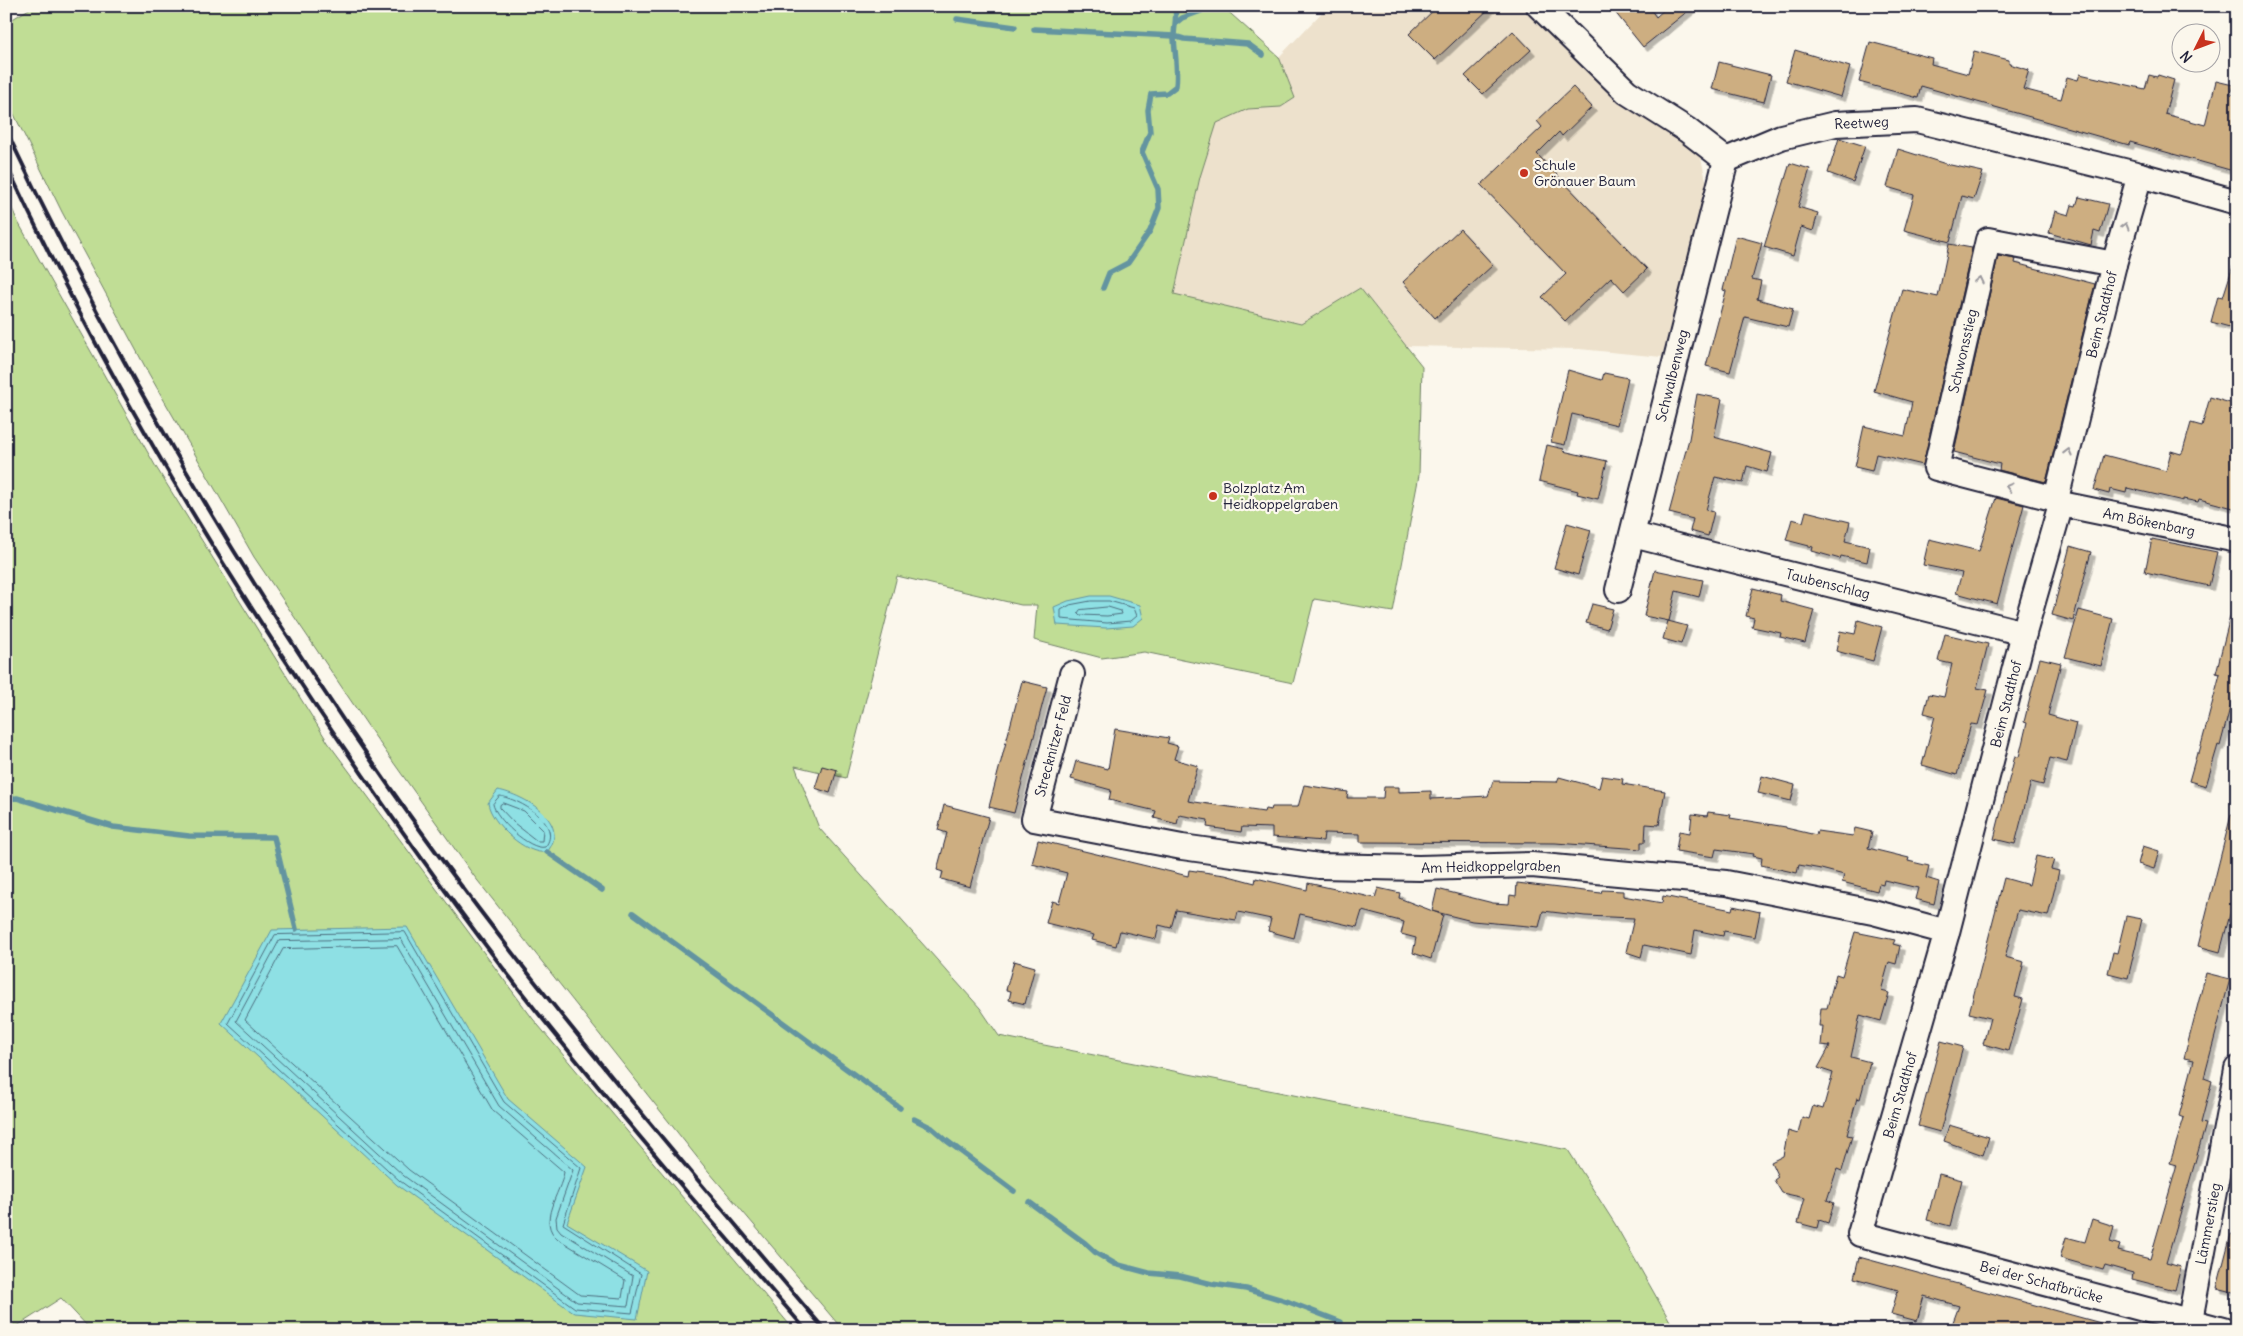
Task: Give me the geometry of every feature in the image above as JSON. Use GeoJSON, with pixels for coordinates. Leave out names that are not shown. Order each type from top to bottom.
{"type":"FeatureCollection","features":[{"type":"Feature","properties":{"kind":"street"},"geometry":{"type":"LineString","coordinates":[[1539,6],[1627,92],[1687,130],[1726,160]]}},
{"type":"Feature","properties":{"kind":"street","name":"Reetweg"},"geometry":{"type":"LineString","coordinates":[[1726,160],[1781,137],[1835,124],[1917,120],[2140,175],[2237,202]]}},
{"type":"Feature","properties":{"kind":"street","name":"Schwalbenweg"},"geometry":{"type":"LineString","coordinates":[[1618,590],[1726,160]]}},
{"type":"Feature","properties":{"kind":"street","name":"Beim Stadthof"},"geometry":{"type":"LineString","coordinates":[[1860,1234],[1947,932],[2058,502],[2114,264],[2140,175]]}},
{"type":"Feature","properties":{"kind":"street","name":"Schwonsstieg"},"geometry":{"type":"LineString","coordinates":[[2058,502],[1936,468],[1988,240],[2114,264]]}},
{"type":"Feature","properties":{"kind":"street","name":"Am Bökenbarg"},"geometry":{"type":"LineString","coordinates":[[2058,502],[2237,540]]}},
{"type":"Feature","properties":{"kind":"street","name":"Taubenschlag"},"geometry":{"type":"LineString","coordinates":[[1633,536],[2024,633]]}},
{"type":"Feature","properties":{"kind":"street","name":"Strecknitzer Feld"},"geometry":{"type":"LineString","coordinates":[[1034,818],[1072,674]]}},
{"type":"Feature","properties":{"kind":"street","name":"Am Heidkoppelgraben"},"geometry":{"type":"LineString","coordinates":[[1034,818],[1182,847],[1319,866],[1420,868],[1532,865],[1726,883],[1873,912],[1947,932]]}},
{"type":"Feature","properties":{"kind":"street","name":"Lämmerstieg"},"geometry":{"type":"LineString","coordinates":[[2190,1320],[2237,1069]]}},
{"type":"Feature","properties":{"kind":"street","name":"Bei der Schafbrücke"},"geometry":{"type":"LineString","coordinates":[[1860,1234],[2223,1330]]}},
{"type":"Feature","properties":{"kind":"shaded area"},"geometry":{"type":"Polygon","coordinates":[[[1328,6],[1527,6],[1627,105],[1700,154],[1707,184],[1662,357],[1579,349],[1406,346],[1360,288],[1302,324],[1174,295],[1200,177],[1217,123],[1248,109],[1281,107],[1295,98],[1279,57],[1328,6]]]}},
{"type":"Feature","properties":{"kind":"green space"},"geometry":{"type":"Polygon","coordinates":[[[34,6],[1222,6],[1279,57],[1295,98],[1281,107],[1248,109],[1217,123],[1200,177],[1174,294],[1301,324],[1360,288],[1422,366],[1419,475],[1393,612],[1314,599],[1293,683],[1144,652],[1102,658],[1034,640],[1037,605],[1021,605],[897,576],[846,778],[795,766],[819,828],[980,1008],[999,1036],[1568,1150],[1615,1224],[1675,1330],[843,1330],[704,1166],[474,876],[374,735],[254,557],[149,374],[62,212],[6,98],[6,23],[34,6]]]}},
{"type":"Feature","properties":{"kind":"green space"},"geometry":{"type":"Polygon","coordinates":[[[6,195],[18,222],[156,467],[329,744],[533,1019],[794,1330],[91,1330],[61,1298],[11,1330],[6,1330],[6,195]]]}},
{"type":"Feature","properties":{"kind":"water"},"geometry":{"type":"Polygon","coordinates":[[[1091,596],[1109,596],[1140,605],[1143,618],[1133,626],[1106,628],[1057,625],[1054,607],[1068,601],[1091,596]]]}},
{"type":"Feature","properties":{"kind":"water"},"geometry":{"type":"Polygon","coordinates":[[[498,790],[532,804],[542,812],[554,830],[553,841],[547,852],[529,849],[520,844],[502,828],[488,803],[498,790]]]}},
{"type":"Feature","properties":{"kind":"water"},"geometry":{"type":"Polygon","coordinates":[[[407,927],[508,1099],[587,1167],[567,1223],[647,1271],[637,1319],[574,1313],[397,1185],[221,1023],[272,930],[407,927]]]}},
{"type":"Feature","properties":{"kind":"building"},"geometry":{"type":"Polygon","coordinates":[[[1438,6],[1492,6],[1435,60],[1409,34],[1438,6]]]}},
{"type":"Feature","properties":{"kind":"building"},"geometry":{"type":"Polygon","coordinates":[[[1610,6],[1648,6],[1656,17],[1668,6],[1694,6],[1643,47],[1610,6]]]}},
{"type":"Feature","properties":{"kind":"building"},"geometry":{"type":"Polygon","coordinates":[[[1513,31],[1531,50],[1483,94],[1465,76],[1513,31]]]}},
{"type":"Feature","properties":{"kind":"building"},"geometry":{"type":"Polygon","coordinates":[[[1870,42],[1932,58],[1931,64],[1968,74],[1974,51],[2009,60],[2009,64],[2029,70],[2023,89],[2061,99],[2067,77],[2078,80],[2080,74],[2145,89],[2149,75],[2157,77],[2158,75],[2174,80],[2165,114],[2205,125],[2216,81],[2233,85],[2230,94],[2237,95],[2237,172],[2130,142],[2129,145],[1921,86],[1918,98],[1859,82],[1870,42]]]}},
{"type":"Feature","properties":{"kind":"building"},"geometry":{"type":"Polygon","coordinates":[[[1795,50],[1850,67],[1841,97],[1786,81],[1795,50]]]}},
{"type":"Feature","properties":{"kind":"building"},"geometry":{"type":"Polygon","coordinates":[[[1719,62],[1771,75],[1764,102],[1712,89],[1719,62]]]}},
{"type":"Feature","properties":{"kind":"building","name":"Schule Grönauer Baum"},"geometry":{"type":"Polygon","coordinates":[[[1573,87],[1592,107],[1562,136],[1559,132],[1537,154],[1647,269],[1624,291],[1611,277],[1565,321],[1542,297],[1566,274],[1481,185],[1542,127],[1537,121],[1573,87]]]}},
{"type":"Feature","properties":{"kind":"building"},"geometry":{"type":"Polygon","coordinates":[[[1839,138],[1865,146],[1853,182],[1828,173],[1839,138]]]}},
{"type":"Feature","properties":{"kind":"building"},"geometry":{"type":"Polygon","coordinates":[[[1898,149],[1946,164],[1983,172],[1974,199],[1962,196],[1950,242],[1904,230],[1914,195],[1887,187],[1898,149]]]}},
{"type":"Feature","properties":{"kind":"building"},"geometry":{"type":"Polygon","coordinates":[[[1790,163],[1810,169],[1798,207],[1818,213],[1813,231],[1801,227],[1793,256],[1764,247],[1790,163]]]}},
{"type":"Feature","properties":{"kind":"building"},"geometry":{"type":"Polygon","coordinates":[[[2079,197],[2108,204],[2100,233],[2094,231],[2091,245],[2049,233],[2055,211],[2069,215],[2072,205],[2076,206],[2079,197]]]}},
{"type":"Feature","properties":{"kind":"building"},"geometry":{"type":"Polygon","coordinates":[[[1460,229],[1493,265],[1435,318],[1403,282],[1460,229]]]}},
{"type":"Feature","properties":{"kind":"building"},"geometry":{"type":"Polygon","coordinates":[[[1736,236],[1762,243],[1752,279],[1761,281],[1757,299],[1793,309],[1788,327],[1745,317],[1730,372],[1706,366],[1726,291],[1723,290],[1736,236]]]}},
{"type":"Feature","properties":{"kind":"building"},"geometry":{"type":"Polygon","coordinates":[[[1949,244],[1972,248],[1923,465],[1876,454],[1872,471],[1855,467],[1864,426],[1905,436],[1912,402],[1874,391],[1902,289],[1938,297],[1949,244]]]}},
{"type":"Feature","properties":{"kind":"building"},"geometry":{"type":"Polygon","coordinates":[[[1998,256],[2016,259],[2015,263],[2095,284],[2046,482],[1999,470],[2000,464],[1954,452],[1998,256]]]}},
{"type":"Feature","properties":{"kind":"building"},"geometry":{"type":"Polygon","coordinates":[[[2233,266],[2237,266],[2237,329],[2211,322],[2218,296],[2223,297],[2233,266]]]}},
{"type":"Feature","properties":{"kind":"building"},"geometry":{"type":"Polygon","coordinates":[[[1568,370],[1602,380],[1604,373],[1628,378],[1617,425],[1572,414],[1565,445],[1551,442],[1568,370]]]}},
{"type":"Feature","properties":{"kind":"building"},"geometry":{"type":"Polygon","coordinates":[[[1697,394],[1722,399],[1714,437],[1772,453],[1767,472],[1747,466],[1743,483],[1715,477],[1706,510],[1714,512],[1708,536],[1690,531],[1693,519],[1669,513],[1689,439],[1697,394]]]}},
{"type":"Feature","properties":{"kind":"building"},"geometry":{"type":"Polygon","coordinates":[[[2210,397],[2237,405],[2237,509],[2199,499],[2198,502],[2183,499],[2183,501],[2127,488],[2126,493],[2110,489],[2109,494],[2094,490],[2104,455],[2166,471],[2171,451],[2181,454],[2183,451],[2191,423],[2202,426],[2210,397]]]}},
{"type":"Feature","properties":{"kind":"building"},"geometry":{"type":"Polygon","coordinates":[[[1547,445],[1564,449],[1563,451],[1607,461],[1598,499],[1577,494],[1578,491],[1539,481],[1547,445]]]}},
{"type":"Feature","properties":{"kind":"building"},"geometry":{"type":"Polygon","coordinates":[[[1996,498],[2024,505],[1997,604],[1956,593],[1962,573],[1923,565],[1929,539],[1979,551],[1996,498]]]}},
{"type":"Feature","properties":{"kind":"building"},"geometry":{"type":"Polygon","coordinates":[[[1806,511],[1850,522],[1845,541],[1870,547],[1867,562],[1841,556],[1840,559],[1812,551],[1813,547],[1786,540],[1792,519],[1803,522],[1806,511]]]}},
{"type":"Feature","properties":{"kind":"building"},"geometry":{"type":"Polygon","coordinates":[[[1567,523],[1591,530],[1578,575],[1554,568],[1567,523]]]}},
{"type":"Feature","properties":{"kind":"building"},"geometry":{"type":"Polygon","coordinates":[[[2152,539],[2217,552],[2209,586],[2145,572],[2152,539]]]}},
{"type":"Feature","properties":{"kind":"building"},"geometry":{"type":"Polygon","coordinates":[[[2070,546],[2091,552],[2073,621],[2052,615],[2070,546]]]}},
{"type":"Feature","properties":{"kind":"building"},"geometry":{"type":"Polygon","coordinates":[[[1655,570],[1703,580],[1699,597],[1676,591],[1669,621],[1644,616],[1655,570]]]}},
{"type":"Feature","properties":{"kind":"building"},"geometry":{"type":"Polygon","coordinates":[[[1753,588],[1781,595],[1780,601],[1814,610],[1805,643],[1780,637],[1781,633],[1752,627],[1754,618],[1746,616],[1753,588]]]}},
{"type":"Feature","properties":{"kind":"building"},"geometry":{"type":"Polygon","coordinates":[[[1592,604],[1613,609],[1607,629],[1586,623],[1592,604]]]}},
{"type":"Feature","properties":{"kind":"building"},"geometry":{"type":"Polygon","coordinates":[[[2079,610],[2113,619],[2101,666],[2065,657],[2079,610]]]}},
{"type":"Feature","properties":{"kind":"building"},"geometry":{"type":"Polygon","coordinates":[[[2231,613],[2237,614],[2237,681],[2220,746],[2218,745],[2206,786],[2189,781],[2197,753],[2199,753],[2220,674],[2216,673],[2231,613]]]}},
{"type":"Feature","properties":{"kind":"building"},"geometry":{"type":"Polygon","coordinates":[[[1858,620],[1882,627],[1873,661],[1836,651],[1840,631],[1855,634],[1858,620]]]}},
{"type":"Feature","properties":{"kind":"building"},"geometry":{"type":"Polygon","coordinates":[[[1668,621],[1687,626],[1681,644],[1663,639],[1668,621]]]}},
{"type":"Feature","properties":{"kind":"building"},"geometry":{"type":"Polygon","coordinates":[[[1945,634],[1988,644],[1977,688],[1988,690],[1978,725],[1971,724],[1957,775],[1922,765],[1935,716],[1924,713],[1929,694],[1944,697],[1952,664],[1938,661],[1945,634]]]}},
{"type":"Feature","properties":{"kind":"building"},"geometry":{"type":"Polygon","coordinates":[[[2040,658],[2061,663],[2048,715],[2076,723],[2067,762],[2050,758],[2043,785],[2031,782],[2015,844],[1994,839],[2015,756],[2019,757],[2027,723],[2024,722],[2040,658]]]}},
{"type":"Feature","properties":{"kind":"building"},"geometry":{"type":"Polygon","coordinates":[[[1022,681],[1047,687],[1014,813],[989,807],[1022,681]]]}},
{"type":"Feature","properties":{"kind":"building"},"geometry":{"type":"Polygon","coordinates":[[[1115,729],[1169,738],[1167,743],[1178,746],[1174,759],[1198,766],[1188,801],[1264,812],[1265,809],[1271,810],[1272,807],[1298,807],[1304,785],[1348,792],[1347,798],[1383,798],[1384,787],[1399,787],[1399,792],[1431,791],[1431,799],[1488,796],[1493,781],[1557,782],[1559,777],[1599,788],[1602,776],[1623,779],[1622,784],[1665,791],[1659,825],[1646,824],[1645,842],[1641,842],[1641,849],[1555,843],[1360,842],[1360,834],[1324,833],[1323,841],[1272,837],[1272,828],[1242,827],[1241,832],[1207,827],[1208,820],[1179,815],[1177,824],[1154,818],[1156,811],[1109,800],[1111,790],[1071,779],[1076,761],[1108,769],[1115,729]]]}},
{"type":"Feature","properties":{"kind":"building"},"geometry":{"type":"Polygon","coordinates":[[[822,766],[837,770],[830,793],[815,788],[822,766]]]}},
{"type":"Feature","properties":{"kind":"building"},"geometry":{"type":"Polygon","coordinates":[[[1762,776],[1795,785],[1791,801],[1758,793],[1762,776]]]}},
{"type":"Feature","properties":{"kind":"building"},"geometry":{"type":"Polygon","coordinates":[[[944,805],[989,817],[970,887],[941,879],[943,872],[937,870],[947,833],[938,830],[944,805]]]}},
{"type":"Feature","properties":{"kind":"building"},"geometry":{"type":"Polygon","coordinates":[[[1708,812],[1731,815],[1730,818],[1786,827],[1816,835],[1817,831],[1853,836],[1855,828],[1872,832],[1868,848],[1909,858],[1908,861],[1929,866],[1926,878],[1939,882],[1934,904],[1915,899],[1918,888],[1884,880],[1883,885],[1879,884],[1877,891],[1842,882],[1844,875],[1821,869],[1799,865],[1797,873],[1761,865],[1762,858],[1753,856],[1754,854],[1716,849],[1714,857],[1676,851],[1679,831],[1690,833],[1692,814],[1707,816],[1708,812]]]}},
{"type":"Feature","properties":{"kind":"building"},"geometry":{"type":"Polygon","coordinates":[[[2231,815],[2237,815],[2237,888],[2220,952],[2198,946],[2231,815]]]}},
{"type":"Feature","properties":{"kind":"building"},"geometry":{"type":"Polygon","coordinates":[[[1038,840],[1188,876],[1189,870],[1225,875],[1255,883],[1256,878],[1307,890],[1308,883],[1375,898],[1378,888],[1400,893],[1399,898],[1443,915],[1431,959],[1413,953],[1416,938],[1401,934],[1404,922],[1362,911],[1357,927],[1300,914],[1294,938],[1268,931],[1271,919],[1238,912],[1236,920],[1176,910],[1171,928],[1159,925],[1156,939],[1120,931],[1116,946],[1092,940],[1094,935],[1046,923],[1052,901],[1059,903],[1067,873],[1032,864],[1038,840]]]}},
{"type":"Feature","properties":{"kind":"building"},"geometry":{"type":"Polygon","coordinates":[[[2143,846],[2159,851],[2154,869],[2138,864],[2143,846]]]}},
{"type":"Feature","properties":{"kind":"building"},"geometry":{"type":"Polygon","coordinates":[[[2036,856],[2054,860],[2051,869],[2059,871],[2048,916],[2018,910],[2005,957],[2024,962],[2015,997],[2023,999],[2008,1051],[1983,1044],[1990,1018],[1969,1013],[2004,878],[2029,885],[2036,856]]]}},
{"type":"Feature","properties":{"kind":"building"},"geometry":{"type":"Polygon","coordinates":[[[1517,883],[1601,893],[1602,890],[1623,891],[1623,896],[1662,903],[1663,896],[1732,910],[1733,906],[1760,912],[1755,937],[1724,931],[1723,936],[1695,930],[1691,955],[1644,945],[1641,957],[1626,952],[1634,918],[1585,916],[1543,911],[1539,927],[1472,921],[1432,911],[1437,889],[1493,903],[1509,904],[1510,895],[1516,896],[1517,883]]]}},
{"type":"Feature","properties":{"kind":"building"},"geometry":{"type":"Polygon","coordinates":[[[2126,916],[2142,919],[2128,978],[2108,973],[2113,952],[2117,953],[2126,916]]]}},
{"type":"Feature","properties":{"kind":"building"},"geometry":{"type":"Polygon","coordinates":[[[1855,932],[1895,940],[1893,944],[1900,946],[1896,964],[1889,962],[1881,991],[1889,993],[1881,1021],[1860,1015],[1851,1057],[1870,1062],[1860,1099],[1857,1098],[1847,1135],[1852,1136],[1842,1171],[1837,1169],[1827,1200],[1834,1203],[1828,1223],[1819,1220],[1817,1228],[1798,1223],[1805,1198],[1782,1193],[1774,1180],[1778,1177],[1771,1162],[1783,1156],[1788,1131],[1798,1134],[1802,1117],[1809,1119],[1813,1106],[1823,1109],[1833,1073],[1818,1068],[1830,1046],[1821,1045],[1823,1026],[1819,1026],[1821,1008],[1827,1008],[1836,974],[1842,976],[1855,932]]]}},
{"type":"Feature","properties":{"kind":"building"},"geometry":{"type":"Polygon","coordinates":[[[1014,961],[1035,967],[1025,1004],[1009,1000],[1011,991],[1006,990],[1014,961]]]}},
{"type":"Feature","properties":{"kind":"building"},"geometry":{"type":"Polygon","coordinates":[[[2206,973],[2230,979],[2204,1078],[2212,1081],[2201,1123],[2206,1124],[2166,1263],[2181,1267],[2175,1290],[2132,1279],[2133,1273],[2105,1265],[2103,1270],[2060,1258],[2066,1237],[2085,1242],[2092,1219],[2114,1226],[2110,1242],[2120,1245],[2118,1251],[2150,1259],[2177,1165],[2170,1163],[2184,1118],[2179,1116],[2194,1060],[2184,1058],[2206,973]]]}},
{"type":"Feature","properties":{"kind":"building"},"geometry":{"type":"Polygon","coordinates":[[[1941,1041],[1963,1047],[1940,1132],[1918,1126],[1941,1041]]]}},
{"type":"Feature","properties":{"kind":"building"},"geometry":{"type":"Polygon","coordinates":[[[1949,1125],[1989,1137],[1983,1155],[1944,1141],[1949,1125]]]}},
{"type":"Feature","properties":{"kind":"building"},"geometry":{"type":"Polygon","coordinates":[[[1939,1174],[1962,1180],[1950,1226],[1927,1220],[1939,1174]]]}},
{"type":"Feature","properties":{"kind":"building"},"geometry":{"type":"Polygon","coordinates":[[[2231,1234],[2237,1235],[2237,1293],[2217,1288],[2231,1234]]]}},
{"type":"Feature","properties":{"kind":"building"},"geometry":{"type":"Polygon","coordinates":[[[1859,1257],[2108,1325],[2108,1330],[1950,1330],[1959,1306],[1924,1296],[1917,1321],[1891,1314],[1898,1290],[1854,1278],[1859,1257]]]}},
{"type":"Feature","properties":{"kind":"waterway"},"geometry":{"type":"LineString","coordinates":[[1103,288],[1109,273],[1128,263],[1150,231],[1159,208],[1158,189],[1142,152],[1150,132],[1148,110],[1151,94],[1167,93],[1176,86],[1175,6]]}},
{"type":"Feature","properties":{"kind":"waterway"},"geometry":{"type":"LineString","coordinates":[[1176,23],[1182,18],[1201,11],[1198,6]]}},
{"type":"Feature","properties":{"kind":"waterway"},"geometry":{"type":"LineString","coordinates":[[957,19],[1015,27]]}},
{"type":"Feature","properties":{"kind":"waterway"},"geometry":{"type":"LineString","coordinates":[[1034,29],[1174,36],[1184,39],[1248,44],[1263,55]]}},
{"type":"Feature","properties":{"kind":"waterway"},"geometry":{"type":"LineString","coordinates":[[6,799],[17,798],[113,827],[189,836],[274,837],[296,929]]}},
{"type":"Feature","properties":{"kind":"waterway"},"geometry":{"type":"LineString","coordinates":[[547,852],[602,890]]}},
{"type":"Feature","properties":{"kind":"waterway"},"geometry":{"type":"LineString","coordinates":[[633,913],[900,1108]]}},
{"type":"Feature","properties":{"kind":"waterway"},"geometry":{"type":"LineString","coordinates":[[914,1119],[932,1128],[1014,1191]]}},
{"type":"Feature","properties":{"kind":"waterway"},"geometry":{"type":"LineString","coordinates":[[1029,1202],[1096,1253],[1115,1264],[1149,1273],[1180,1276],[1212,1284],[1246,1289],[1289,1302],[1341,1322]]}},
{"type":"Feature","properties":{"kind":"railway"},"geometry":{"type":"LineString","coordinates":[[6,130],[46,213],[132,376],[225,537],[325,693],[429,842],[538,985],[651,1124],[825,1330]]}},
{"type":"Feature","properties":{"kind":"railway"},"geometry":{"type":"LineString","coordinates":[[6,164],[75,305],[190,510],[231,576],[343,746],[450,898],[534,1008],[634,1130],[806,1330]]}},
{"type":"Feature","properties":{"kind":"place","name":"Schule Grönauer Baum"},"geometry":{"type":"Point","coordinates":[1524,173]}},
{"type":"Feature","properties":{"kind":"place","name":"Bolzplatz Am Heidkoppelgraben"},"geometry":{"type":"Point","coordinates":[1213,496]}}]}
